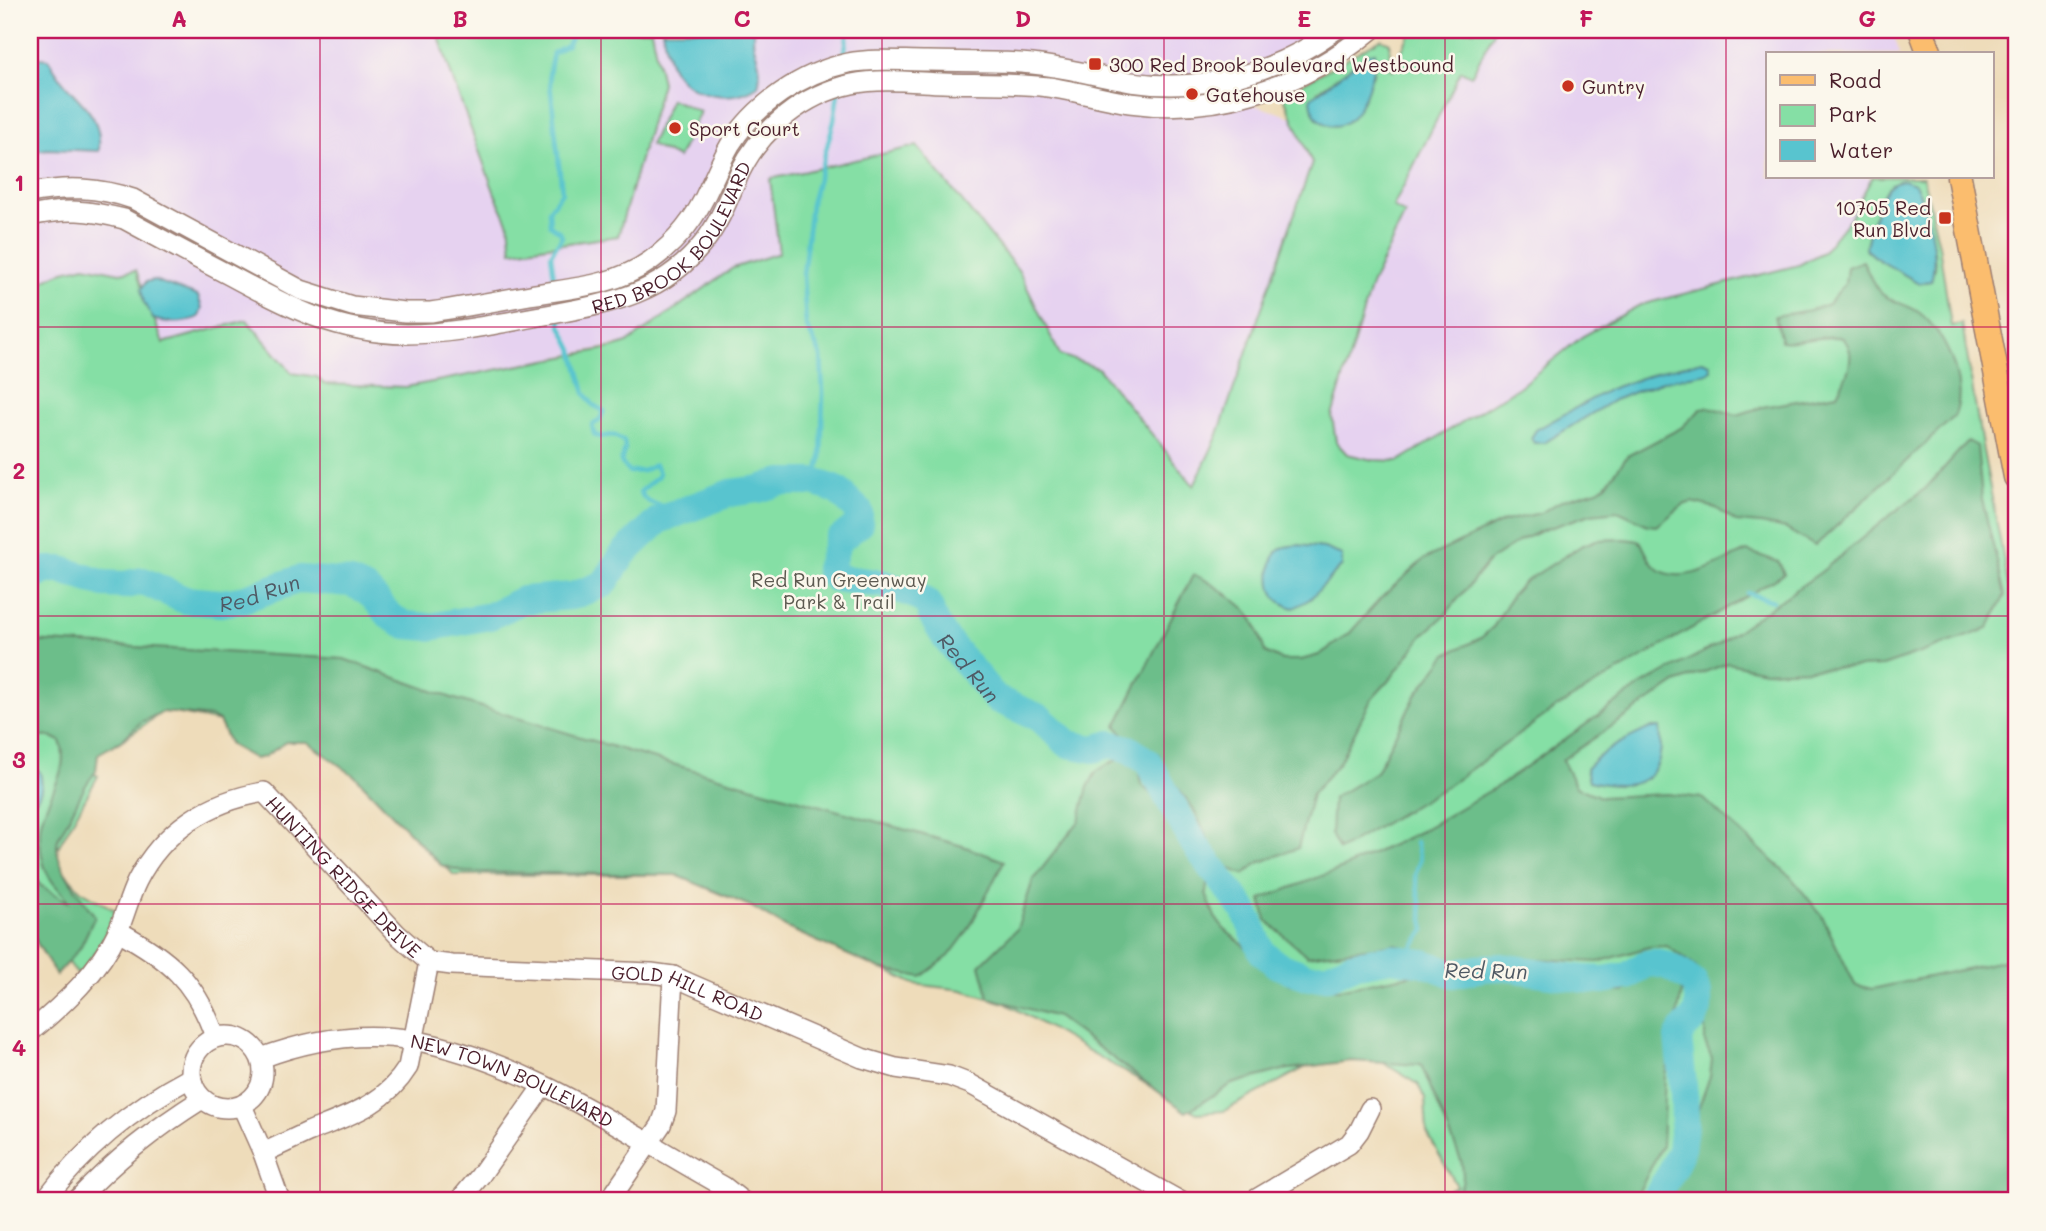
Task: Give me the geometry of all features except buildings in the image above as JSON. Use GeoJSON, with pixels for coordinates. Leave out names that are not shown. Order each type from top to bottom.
{"type":"FeatureCollection","features":[{"type":"Feature","properties":{"kind":"main road"},"geometry":{"type":"LineString","coordinates":[[1921,30],[1929,52]]}},
{"type":"Feature","properties":{"kind":"main road"},"geometry":{"type":"LineString","coordinates":[[1959,178],[2016,477]]}},
{"type":"Feature","properties":{"kind":"street","name":"RED BROOK BOULEVARD"},"geometry":{"type":"LineString","coordinates":[[30,193],[76,187],[111,192],[133,199],[301,290],[352,306],[431,312],[598,284],[634,271],[678,238],[699,208],[739,132],[763,107],[802,80],[848,63],[877,60],[1018,63],[1052,66],[1132,82],[1184,85],[1237,78],[1257,72],[1300,53],[1335,30]]}},
{"type":"Feature","properties":{"kind":"street","name":"RED BROOK BOULEVARD"},"geometry":{"type":"LineString","coordinates":[[30,216],[74,209],[124,219],[291,309],[348,328],[384,333],[465,330],[603,305],[626,298],[660,282],[694,255],[719,219],[755,148],[775,125],[802,104],[851,85],[877,81],[1016,85],[1130,103],[1184,105],[1236,99],[1284,83],[1332,59],[1371,30]]}},
{"type":"Feature","properties":{"kind":"street","name":"HUNTING RIDGE DRIVE"},"geometry":{"type":"LineString","coordinates":[[118,931],[137,880],[152,856],[172,834],[213,806],[238,796],[264,792],[397,934],[429,962]]}},
{"type":"Feature","properties":{"kind":"street"},"geometry":{"type":"LineString","coordinates":[[30,1032],[75,991],[96,967],[118,931],[155,951],[177,972],[195,992],[207,1013],[215,1037]]}},
{"type":"Feature","properties":{"kind":"street","name":"GOLD HILL ROAD"},"geometry":{"type":"LineString","coordinates":[[429,962],[651,972],[673,976],[862,1058],[896,1068],[949,1076],[970,1084],[1180,1201]]}},
{"type":"Feature","properties":{"kind":"street"},"geometry":{"type":"LineString","coordinates":[[263,1153],[352,1116],[371,1105],[400,1079],[408,1067],[429,962]]}},
{"type":"Feature","properties":{"kind":"street"},"geometry":{"type":"LineString","coordinates":[[609,1201],[661,1125],[666,1111],[673,976]]}},
{"type":"Feature","properties":{"kind":"street"},"geometry":{"type":"LineString","coordinates":[[229,1035],[245,1040],[261,1058],[264,1076],[260,1088],[253,1098],[242,1106],[221,1108],[202,1099],[194,1090],[190,1078],[194,1055],[203,1044],[215,1037],[229,1035]]}},
{"type":"Feature","properties":{"kind":"street","name":"NEW TOWN BOULEVARD"},"geometry":{"type":"LineString","coordinates":[[261,1058],[308,1043],[362,1037],[412,1040],[471,1057],[576,1102],[723,1186],[742,1201]]}},
{"type":"Feature","properties":{"kind":"street"},"geometry":{"type":"LineString","coordinates":[[44,1201],[87,1151],[160,1094],[190,1078]]}},
{"type":"Feature","properties":{"kind":"street"},"geometry":{"type":"LineString","coordinates":[[460,1201],[543,1086]]}},
{"type":"Feature","properties":{"kind":"street"},"geometry":{"type":"LineString","coordinates":[[76,1201],[104,1171],[146,1135],[202,1099]]}},
{"type":"Feature","properties":{"kind":"street"},"geometry":{"type":"LineString","coordinates":[[242,1106],[280,1201]]}},
{"type":"Feature","properties":{"kind":"street"},"geometry":{"type":"LineString","coordinates":[[1252,1201],[1349,1144],[1370,1109]]}},
{"type":"Feature","properties":{"kind":"shaded area"},"geometry":{"type":"Polygon","coordinates":[[[30,30],[437,30],[495,194],[509,224],[512,250],[662,83],[651,30],[1352,30],[1304,63],[1258,80],[1245,102],[1292,117],[1312,163],[1217,437],[1194,486],[1098,368],[1060,355],[1019,271],[779,253],[733,268],[627,343],[406,387],[324,384],[317,377],[291,373],[247,320],[163,343],[120,273],[85,266],[30,286],[30,30]]]}},
{"type":"Feature","properties":{"kind":"shaded area"},"geometry":{"type":"Polygon","coordinates":[[[1495,30],[1892,30],[1899,52],[1766,52],[1766,178],[1871,178],[1851,217],[1823,251],[1799,265],[1583,336],[1519,387],[1399,461],[1373,460],[1347,454],[1336,442],[1332,416],[1371,285],[1405,214],[1393,208],[1461,71],[1472,76],[1495,30]]]}},
{"type":"Feature","properties":{"kind":"green space"},"geometry":{"type":"Polygon","coordinates":[[[437,30],[651,30],[662,83],[618,236],[512,251],[509,224],[495,194],[437,30]]]}},
{"type":"Feature","properties":{"kind":"green space","name":"Red Run Greenway Park & Trail"},"geometry":{"type":"Polygon","coordinates":[[[1411,30],[1495,30],[1471,76],[1461,71],[1393,207],[1405,214],[1371,285],[1332,416],[1336,442],[1347,454],[1373,460],[1399,461],[1519,387],[1583,336],[1640,305],[1799,265],[1823,252],[1851,217],[1871,178],[1923,178],[1939,245],[1951,326],[1962,324],[2016,624],[2016,1201],[1429,1201],[1457,1186],[1427,1133],[1425,1099],[1418,1084],[1359,1048],[1319,1060],[1224,1111],[1197,1113],[1005,1003],[962,990],[914,984],[687,875],[454,875],[325,742],[164,711],[112,747],[87,731],[70,761],[98,776],[52,858],[80,890],[116,911],[98,949],[78,975],[30,918],[30,287],[64,271],[85,266],[120,273],[136,270],[163,343],[247,320],[292,373],[317,377],[324,384],[406,387],[627,343],[733,268],[779,253],[770,179],[917,146],[1019,271],[1060,355],[1098,368],[1194,486],[1217,437],[1312,163],[1283,95],[1381,39],[1390,43],[1389,68],[1393,70],[1411,30]],[[1375,53],[1368,55],[1318,91],[1357,110],[1373,74],[1375,53]],[[1904,180],[1889,186],[1874,216],[1866,249],[1879,260],[1919,283],[1935,269],[1934,251],[1919,193],[1904,180]]]}},
{"type":"Feature","properties":{"kind":"green space","name":"Sport Court"},"geometry":{"type":"Polygon","coordinates":[[[671,99],[700,112],[678,158],[650,145],[671,99]]]}},
{"type":"Feature","properties":{"kind":"green space"},"geometry":{"type":"Polygon","coordinates":[[[1863,261],[1873,283],[1882,294],[1917,311],[1937,331],[1952,360],[1958,404],[1954,417],[1815,546],[1786,529],[1736,522],[1716,508],[1692,502],[1683,505],[1657,526],[1648,525],[1618,511],[1591,514],[1521,540],[1489,561],[1445,615],[1424,634],[1371,700],[1339,763],[1312,794],[1298,848],[1258,863],[1245,874],[1224,864],[1217,855],[1196,813],[1168,774],[1159,754],[1127,738],[1116,726],[1193,575],[1215,586],[1247,611],[1256,625],[1265,652],[1282,660],[1301,660],[1319,655],[1349,634],[1381,598],[1424,559],[1505,521],[1540,513],[1563,500],[1597,490],[1606,485],[1627,456],[1681,428],[1701,409],[1709,407],[1737,415],[1762,407],[1837,394],[1850,363],[1850,352],[1845,340],[1830,337],[1781,341],[1775,316],[1828,304],[1845,284],[1847,267],[1863,261]]]}},
{"type":"Feature","properties":{"kind":"green space"},"geometry":{"type":"Polygon","coordinates":[[[1968,441],[1977,446],[1982,499],[2005,595],[1988,629],[1883,666],[1764,671],[1728,663],[1676,683],[1562,760],[1576,787],[1601,797],[1668,794],[1702,798],[1790,876],[1822,916],[1855,985],[1872,989],[2016,958],[2016,1201],[1670,1201],[1690,1161],[1698,1110],[1710,1076],[1712,1059],[1705,1043],[1705,982],[1696,967],[1667,946],[1649,947],[1598,962],[1494,957],[1445,962],[1395,944],[1307,956],[1266,920],[1261,899],[1343,868],[1419,832],[1503,783],[1643,684],[1717,645],[1821,572],[1926,488],[1968,441]]]}},
{"type":"Feature","properties":{"kind":"green space"},"geometry":{"type":"Polygon","coordinates":[[[1596,540],[1640,541],[1653,564],[1669,574],[1691,574],[1747,551],[1779,562],[1784,574],[1554,709],[1449,785],[1339,850],[1331,834],[1333,798],[1376,772],[1416,695],[1447,654],[1481,638],[1494,626],[1512,595],[1523,583],[1581,546],[1596,540]]]}},
{"type":"Feature","properties":{"kind":"green space"},"geometry":{"type":"Polygon","coordinates":[[[30,641],[344,659],[452,698],[637,754],[963,846],[1004,861],[967,932],[949,956],[921,977],[880,969],[787,928],[750,906],[676,875],[465,872],[441,865],[356,777],[307,742],[286,742],[264,757],[255,759],[230,745],[219,721],[211,717],[162,712],[141,722],[122,740],[98,754],[96,771],[58,839],[57,848],[63,869],[95,916],[80,948],[56,975],[30,931],[30,867],[40,885],[68,902],[46,871],[40,840],[41,822],[59,776],[63,753],[60,741],[52,737],[30,736],[30,641]]]}},
{"type":"Feature","properties":{"kind":"green space"},"geometry":{"type":"Polygon","coordinates":[[[1126,756],[1138,768],[1141,784],[1166,809],[1208,878],[1206,893],[1215,917],[1224,929],[1289,984],[1339,989],[1420,973],[1437,978],[1523,980],[1623,992],[1658,969],[1674,976],[1682,992],[1665,1076],[1662,1146],[1634,1201],[1449,1201],[1462,1183],[1461,1160],[1421,1065],[1351,1061],[1283,1070],[1232,1084],[1186,1112],[1057,1017],[989,998],[980,965],[1017,929],[1033,880],[1079,821],[1088,787],[1096,772],[1126,756]]]}},
{"type":"Feature","properties":{"kind":"water"},"geometry":{"type":"Polygon","coordinates":[[[662,30],[754,30],[760,69],[758,86],[737,95],[726,96],[702,92],[692,87],[672,68],[662,30]]]}},
{"type":"Feature","properties":{"kind":"water"},"geometry":{"type":"Polygon","coordinates":[[[1375,52],[1368,88],[1356,113],[1337,126],[1319,120],[1313,111],[1311,98],[1368,54],[1375,52]]]}},
{"type":"Feature","properties":{"kind":"water"},"geometry":{"type":"Polygon","coordinates":[[[30,57],[48,59],[64,83],[90,113],[98,129],[99,151],[47,149],[30,152],[30,57]]]}},
{"type":"Feature","properties":{"kind":"water"},"geometry":{"type":"Polygon","coordinates":[[[1904,180],[1915,184],[1924,205],[1933,245],[1931,281],[1919,283],[1879,260],[1866,249],[1874,216],[1885,191],[1892,184],[1904,180]]]}},
{"type":"Feature","properties":{"kind":"water"},"geometry":{"type":"Polygon","coordinates":[[[154,280],[198,296],[202,308],[199,317],[176,322],[153,319],[144,303],[141,289],[146,282],[154,280]]]}},
{"type":"Feature","properties":{"kind":"water"},"geometry":{"type":"Polygon","coordinates":[[[1702,361],[1710,364],[1711,370],[1707,373],[1663,381],[1614,400],[1544,443],[1534,443],[1531,438],[1536,430],[1610,389],[1664,370],[1702,361]]]}},
{"type":"Feature","properties":{"kind":"water"},"geometry":{"type":"Polygon","coordinates":[[[1299,545],[1324,548],[1342,555],[1342,566],[1310,599],[1294,608],[1275,596],[1271,585],[1271,571],[1277,552],[1284,547],[1299,545]]]}},
{"type":"Feature","properties":{"kind":"water"},"geometry":{"type":"Polygon","coordinates":[[[1650,728],[1660,728],[1661,747],[1653,772],[1645,779],[1634,784],[1621,785],[1589,781],[1586,769],[1592,762],[1615,746],[1650,728]]]}},
{"type":"Feature","properties":{"kind":"water"},"geometry":{"type":"Polygon","coordinates":[[[30,764],[40,772],[42,783],[39,795],[30,807],[30,764]]]}},
{"type":"Feature","properties":{"kind":"waterway"},"geometry":{"type":"LineString","coordinates":[[555,285],[551,254],[562,237],[560,232],[550,225],[549,210],[562,192],[549,74],[553,53],[567,45],[575,30]]}},
{"type":"Feature","properties":{"kind":"waterway"},"geometry":{"type":"LineString","coordinates":[[844,57],[848,30]]}},
{"type":"Feature","properties":{"kind":"waterway"},"geometry":{"type":"LineString","coordinates":[[814,482],[821,459],[823,393],[821,356],[806,325],[803,275],[811,204],[834,121],[838,93]]}},
{"type":"Feature","properties":{"kind":"waterway"},"geometry":{"type":"LineString","coordinates":[[560,318],[573,350],[585,393],[593,405],[604,411],[599,421],[592,425],[594,434],[599,437],[613,435],[624,441],[621,462],[629,472],[643,471],[655,465],[659,473],[657,477],[640,492],[648,501],[665,507],[669,516]]}},
{"type":"Feature","properties":{"kind":"waterway","name":"Red Run"},"geometry":{"type":"LineString","coordinates":[[30,579],[45,570],[62,570],[104,584],[125,585],[143,581],[185,600],[221,603],[240,600],[300,579],[351,583],[368,591],[391,617],[406,625],[430,627],[490,616],[523,600],[572,596],[604,584],[624,553],[659,520],[730,493],[759,489],[781,482],[814,482],[837,490],[859,511],[859,524],[838,541],[829,569],[835,578],[884,584],[918,596],[929,605],[932,616],[946,639],[996,699],[1040,718],[1068,744],[1094,749],[1110,744],[1129,749],[1148,762],[1195,845],[1245,911],[1262,952],[1277,965],[1309,977],[1329,976],[1352,965],[1391,958],[1424,963],[1453,974],[1502,967],[1603,980],[1628,976],[1646,964],[1655,963],[1668,966],[1694,983],[1698,994],[1698,1008],[1694,1019],[1678,1038],[1685,1119],[1681,1150],[1654,1201]]}},
{"type":"Feature","properties":{"kind":"waterway"},"geometry":{"type":"LineString","coordinates":[[1747,593],[1773,601]]}},
{"type":"Feature","properties":{"kind":"waterway"},"geometry":{"type":"LineString","coordinates":[[1404,959],[1425,930],[1415,875],[1420,860],[1416,842]]}},
{"type":"Feature","properties":{"kind":"place","name":"300 Red Brook Boulevard Westbound"},"geometry":{"type":"Point","coordinates":[1095,64]}},
{"type":"Feature","properties":{"kind":"place","name":"Guntry"},"geometry":{"type":"Point","coordinates":[1568,86]}},
{"type":"Feature","properties":{"kind":"place","name":"Gatehouse"},"geometry":{"type":"Point","coordinates":[1192,94]}},
{"type":"Feature","properties":{"kind":"place","name":"Sport Court"},"geometry":{"type":"Point","coordinates":[675,128]}},
{"type":"Feature","properties":{"kind":"place","name":"10705 Red Run Blvd"},"geometry":{"type":"Point","coordinates":[1945,218]}}]}
